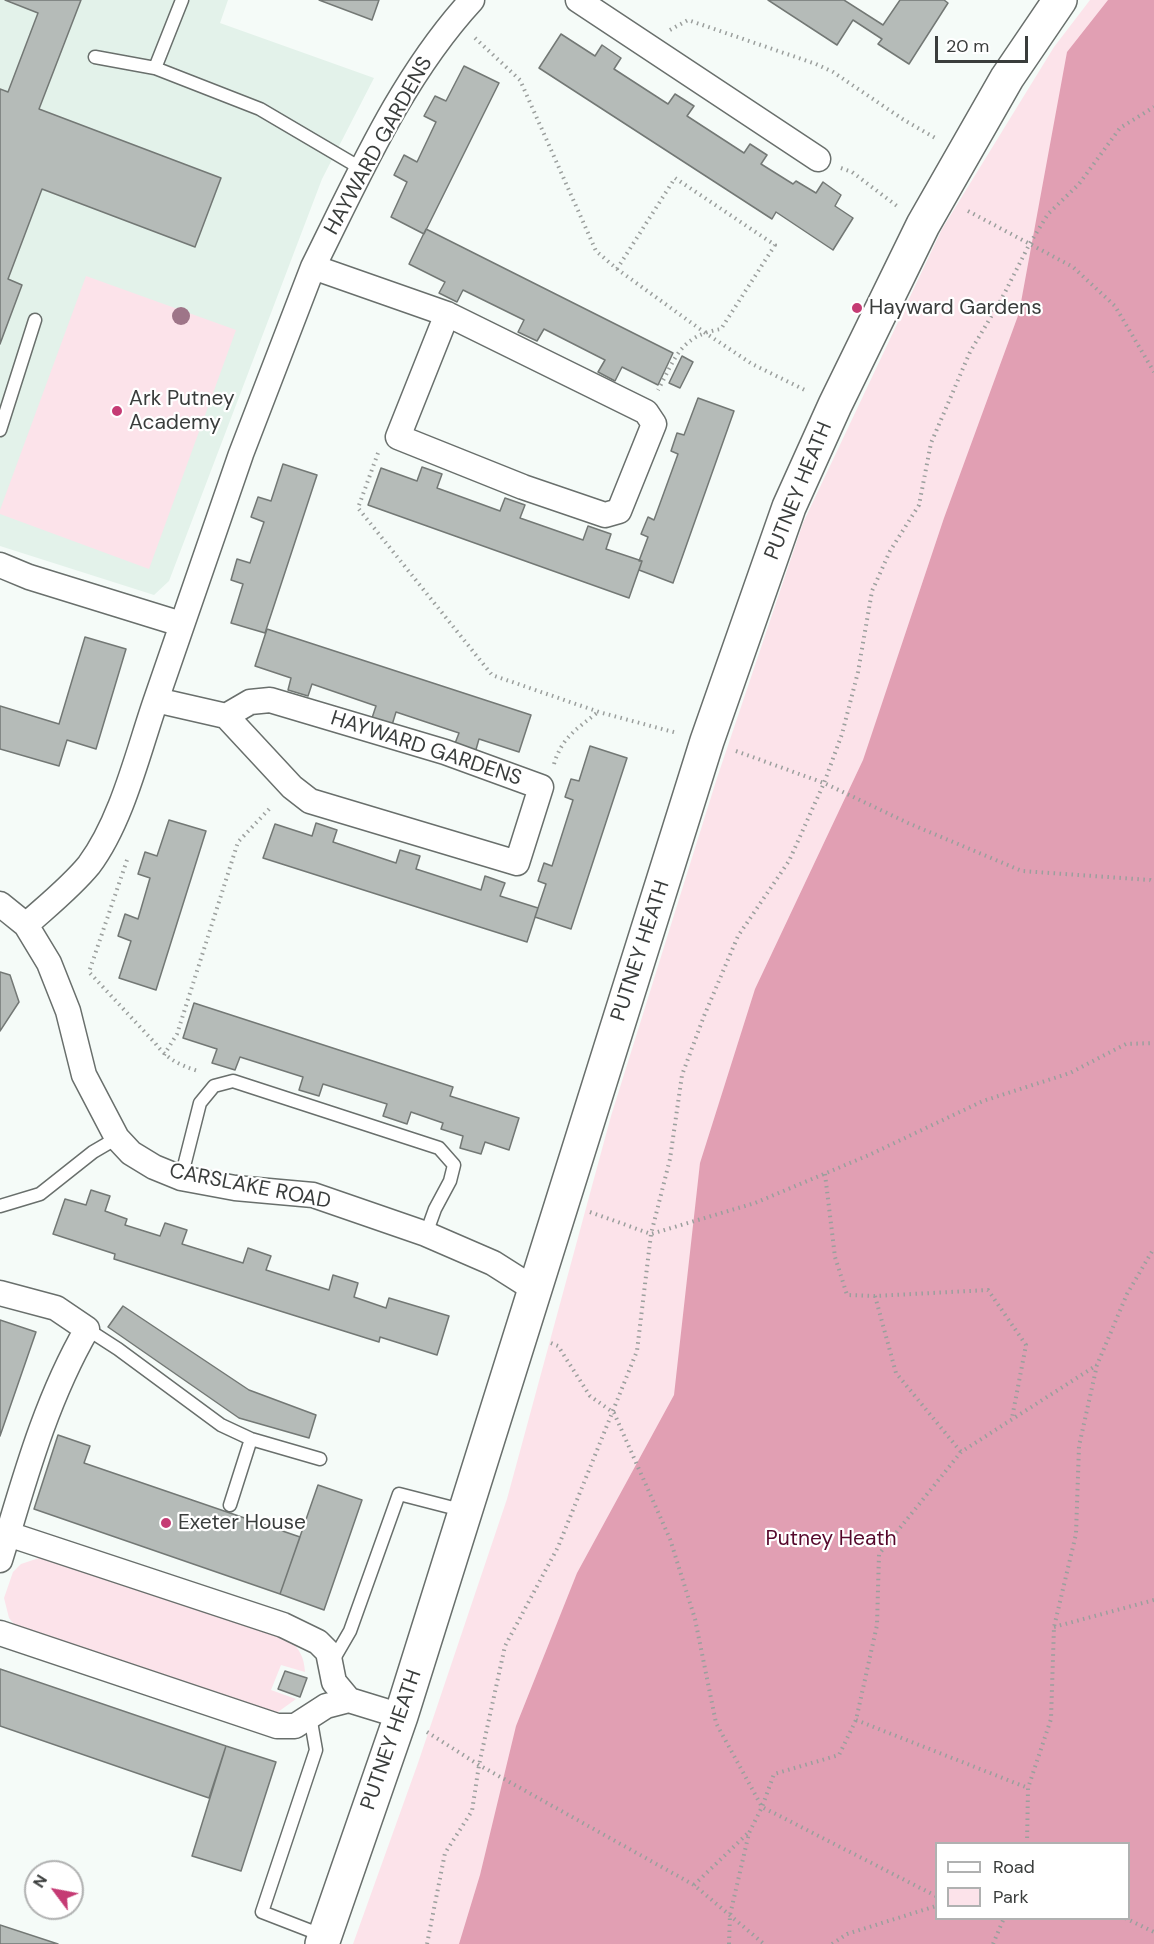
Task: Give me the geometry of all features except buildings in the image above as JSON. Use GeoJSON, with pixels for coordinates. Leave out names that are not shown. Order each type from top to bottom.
{"type":"FeatureCollection","features":[{"type":"Feature","properties":{"kind":"street","name":"HAYWARD GARDENS"},"geometry":{"type":"LineString","coordinates":[[26,925],[58,897],[89,864],[116,818],[241,454],[313,267],[407,88],[455,19],[472,0]]}},
{"type":"Feature","properties":{"kind":"street"},"geometry":{"type":"LineString","coordinates":[[578,0],[818,159]]}},
{"type":"Feature","properties":{"kind":"street","name":"PUTNEY HEATH"},"geometry":{"type":"LineString","coordinates":[[323,1940],[401,1716],[707,741],[789,507],[835,405],[923,225],[1007,78],[1060,0]]}},
{"type":"Feature","properties":{"kind":"street"},"geometry":{"type":"LineString","coordinates":[[313,267],[447,314],[646,412],[654,424],[619,511],[605,515],[523,487],[398,437],[447,314]]}},
{"type":"Feature","properties":{"kind":"street"},"geometry":{"type":"LineString","coordinates":[[0,565],[29,577],[181,624]]}},
{"type":"Feature","properties":{"kind":"street"},"geometry":{"type":"LineString","coordinates":[[156,700],[226,716]]}},
{"type":"Feature","properties":{"kind":"street","name":"HAYWARD GARDENS"},"geometry":{"type":"LineString","coordinates":[[270,700],[445,752],[541,787],[517,862],[310,801],[292,787],[226,716],[250,702],[270,700]]}},
{"type":"Feature","properties":{"kind":"street","name":"CARSLAKE ROAD"},"geometry":{"type":"LineString","coordinates":[[0,904],[26,925],[49,963],[68,1011],[84,1076],[117,1138],[131,1153],[154,1167],[181,1178],[235,1188],[313,1195],[426,1234],[493,1263],[534,1289]]}},
{"type":"Feature","properties":{"kind":"street"},"geometry":{"type":"LineString","coordinates":[[0,1293],[56,1308],[87,1329],[71,1356],[47,1411],[0,1560]]}},
{"type":"Feature","properties":{"kind":"street"},"geometry":{"type":"LineString","coordinates":[[8,1534],[283,1625],[318,1642],[327,1652],[334,1682],[349,1700]]}},
{"type":"Feature","properties":{"kind":"street"},"geometry":{"type":"LineString","coordinates":[[0,1633],[277,1726],[295,1726],[326,1706],[349,1700],[401,1716]]}},
{"type":"Feature","properties":{"kind":"lane"},"geometry":{"type":"LineString","coordinates":[[155,68],[182,0]]}},
{"type":"Feature","properties":{"kind":"lane"},"geometry":{"type":"LineString","coordinates":[[95,57],[155,68],[260,109],[362,170]]}},
{"type":"Feature","properties":{"kind":"lane"},"geometry":{"type":"LineString","coordinates":[[0,430],[35,320]]}},
{"type":"Feature","properties":{"kind":"lane"},"geometry":{"type":"LineString","coordinates":[[181,1178],[200,1103],[214,1086],[233,1082],[440,1148],[454,1165],[450,1181],[435,1209],[426,1234]]}},
{"type":"Feature","properties":{"kind":"lane"},"geometry":{"type":"LineString","coordinates":[[0,1206],[40,1194],[93,1152],[117,1138]]}},
{"type":"Feature","properties":{"kind":"lane"},"geometry":{"type":"LineString","coordinates":[[87,1329],[118,1348],[221,1425],[251,1438],[320,1459]]}},
{"type":"Feature","properties":{"kind":"lane"},"geometry":{"type":"LineString","coordinates":[[230,1505],[251,1438]]}},
{"type":"Feature","properties":{"kind":"lane"},"geometry":{"type":"LineString","coordinates":[[330,1666],[350,1631],[399,1494],[465,1511]]}},
{"type":"Feature","properties":{"kind":"lane"},"geometry":{"type":"LineString","coordinates":[[310,1716],[316,1750],[262,1912],[323,1940]]}},
{"type":"Feature","properties":{"kind":"path"},"geometry":{"type":"LineString","coordinates":[[455,19],[520,80],[596,251],[617,269],[752,364],[835,405]]}},
{"type":"Feature","properties":{"kind":"path"},"geometry":{"type":"LineString","coordinates":[[647,45],[655,38],[688,20],[816,64],[833,72],[904,120],[964,154]]}},
{"type":"Feature","properties":{"kind":"path"},"geometry":{"type":"LineString","coordinates":[[427,1944],[446,1853],[472,1811],[479,1765],[505,1646],[558,1547],[614,1413],[637,1351],[651,1234],[670,1159],[682,1076],[704,1016],[738,936],[789,861],[824,783],[842,734],[858,672],[872,591],[890,551],[919,505],[932,443],[970,352],[1001,300],[1029,245],[1048,214],[1079,184],[1120,128],[1154,107]]}},
{"type":"Feature","properties":{"kind":"path"},"geometry":{"type":"LineString","coordinates":[[818,159],[852,172],[923,225]]}},
{"type":"Feature","properties":{"kind":"path"},"geometry":{"type":"LineString","coordinates":[[617,269],[675,178],[775,245],[721,329],[704,332],[682,345],[646,412]]}},
{"type":"Feature","properties":{"kind":"path"},"geometry":{"type":"LineString","coordinates":[[941,196],[1073,267],[1115,306],[1154,372]]}},
{"type":"Feature","properties":{"kind":"path"},"geometry":{"type":"LineString","coordinates":[[379,452],[358,508],[492,675],[599,712],[707,741],[824,783],[908,823],[1022,871],[1154,882]]}},
{"type":"Feature","properties":{"kind":"path"},"geometry":{"type":"LineString","coordinates":[[541,787],[549,783],[559,748],[599,712]]}},
{"type":"Feature","properties":{"kind":"path"},"geometry":{"type":"LineString","coordinates":[[164,1054],[177,1034],[238,842],[292,787]]}},
{"type":"Feature","properties":{"kind":"path"},"geometry":{"type":"LineString","coordinates":[[105,836],[131,850],[89,972],[164,1054],[178,1065],[202,1073],[214,1086]]}},
{"type":"Feature","properties":{"kind":"path"},"geometry":{"type":"LineString","coordinates":[[561,1202],[651,1234],[755,1203],[870,1155],[983,1101],[1070,1073],[1126,1044],[1154,1043]]}},
{"type":"Feature","properties":{"kind":"path"},"geometry":{"type":"LineString","coordinates":[[825,1174],[835,1257],[847,1295],[875,1296],[988,1290],[1026,1345],[1012,1419]]}},
{"type":"Feature","properties":{"kind":"path"},"geometry":{"type":"LineString","coordinates":[[1027,1842],[1028,1788],[1051,1719],[1054,1627],[1076,1534],[1079,1446],[1097,1365],[1127,1294],[1154,1248]]}},
{"type":"Feature","properties":{"kind":"path"},"geometry":{"type":"LineString","coordinates":[[875,1296],[896,1372],[961,1452]]}},
{"type":"Feature","properties":{"kind":"path"},"geometry":{"type":"LineString","coordinates":[[523,1330],[558,1346],[590,1396],[614,1413],[673,1550],[695,1619],[716,1723],[762,1807],[935,1895]]}},
{"type":"Feature","properties":{"kind":"path"},"geometry":{"type":"LineString","coordinates":[[729,1944],[730,1915],[749,1833],[762,1807],[774,1774],[839,1755],[856,1720],[877,1625],[879,1554],[961,1452],[1097,1365]]}},
{"type":"Feature","properties":{"kind":"path"},"geometry":{"type":"LineString","coordinates":[[1054,1627],[1154,1600]]}},
{"type":"Feature","properties":{"kind":"path"},"geometry":{"type":"LineString","coordinates":[[401,1716],[479,1765],[694,1885],[764,1944]]}},
{"type":"Feature","properties":{"kind":"path"},"geometry":{"type":"LineString","coordinates":[[856,1720],[1028,1788]]}},
{"type":"Feature","properties":{"kind":"path"},"geometry":{"type":"LineString","coordinates":[[694,1885],[749,1833]]}},
{"type":"Feature","properties":{"kind":"path"},"geometry":{"type":"LineString","coordinates":[[832,1944],[847,1934],[935,1906]]}},
{"type":"Feature","properties":{"kind":"path"},"geometry":{"type":"LineString","coordinates":[[993,1944],[1003,1920]]}},
{"type":"Feature","properties":{"kind":"path"},"geometry":{"type":"LineString","coordinates":[[1129,1920],[1153,1932]]}},
{"type":"Feature","properties":{"kind":"shaded area","name":"Ark Putney Academy"},"geometry":{"type":"Polygon","coordinates":[[[0,0],[228,0],[220,23],[374,78],[322,179],[169,581],[154,595],[0,546],[0,0]]]}},
{"type":"Feature","properties":{"kind":"green space","name":"Putney Heath"},"geometry":{"type":"Polygon","coordinates":[[[1090,0],[1154,0],[1154,1944],[353,1944],[418,1763],[507,1499],[611,1116],[717,778],[803,523],[942,229],[1054,47],[1090,0]]]}},
{"type":"Feature","properties":{"kind":"green space","name":"Putney Heath"},"geometry":{"type":"Polygon","coordinates":[[[1108,0],[1154,0],[1154,1944],[459,1944],[480,1875],[516,1726],[577,1573],[674,1395],[700,1163],[755,989],[863,760],[944,518],[1019,313],[1067,52],[1108,0]]]}},
{"type":"Feature","properties":{"kind":"green space"},"geometry":{"type":"Polygon","coordinates":[[[86,276],[236,330],[149,569],[0,514],[86,276]]]}},
{"type":"Feature","properties":{"kind":"green space"},"geometry":{"type":"Polygon","coordinates":[[[39,1558],[55,1559],[289,1639],[301,1654],[305,1672],[281,1665],[271,1690],[296,1699],[278,1712],[266,1712],[18,1629],[9,1618],[4,1598],[13,1572],[21,1564],[39,1558]]]}},
{"type":"Feature","properties":{"kind":"place","name":"Hayward Gardens"},"geometry":{"type":"Point","coordinates":[857,308]}},
{"type":"Feature","properties":{"kind":"place","name":"Ark Putney Academy"},"geometry":{"type":"Point","coordinates":[117,411]}},
{"type":"Feature","properties":{"kind":"place","name":"Exeter House"},"geometry":{"type":"Point","coordinates":[166,1523]}}]}
